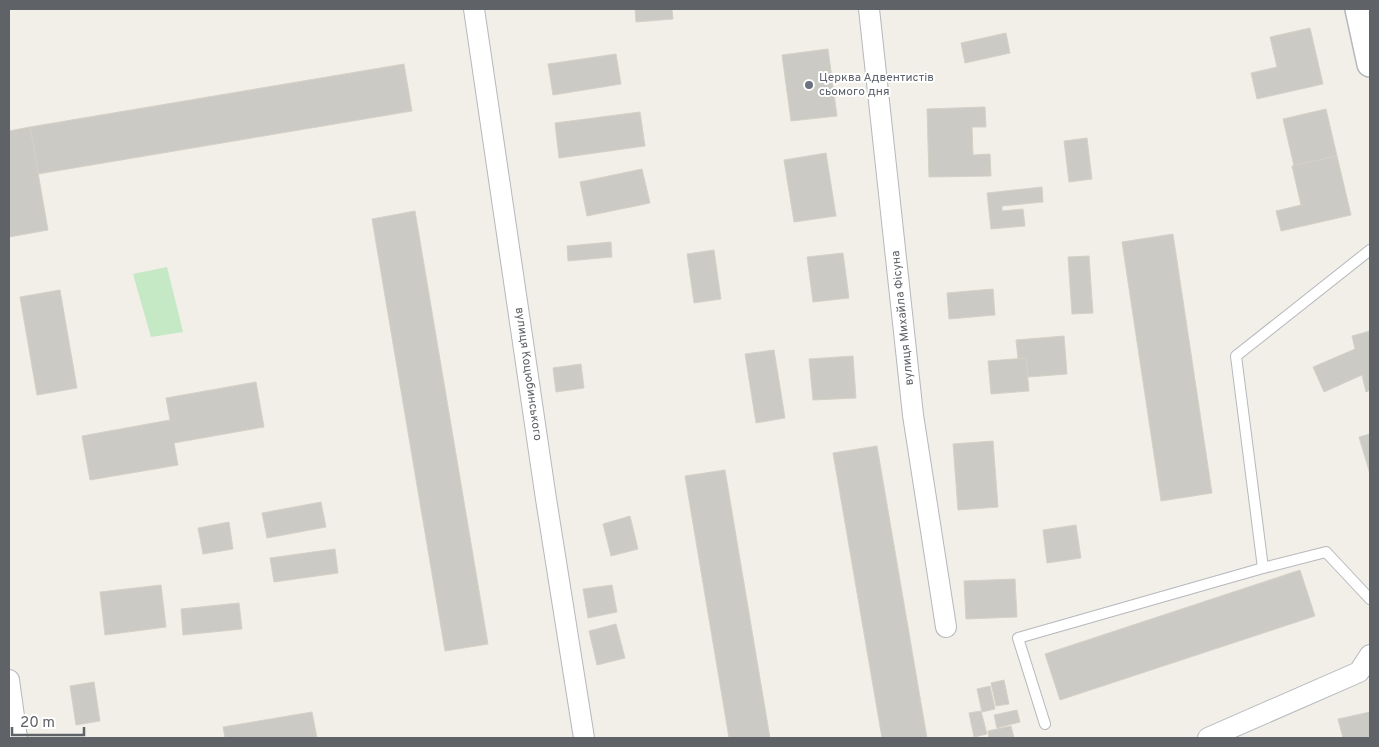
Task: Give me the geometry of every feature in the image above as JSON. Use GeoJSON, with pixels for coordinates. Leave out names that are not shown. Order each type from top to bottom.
{"type":"FeatureCollection","features":[{"type":"Feature","properties":{"kind":"street","name":"вулиця Коцюбинського"},"geometry":{"type":"LineString","coordinates":[[474,9],[544,489],[584,738]]}},
{"type":"Feature","properties":{"kind":"street","name":"вулиця Михайла Фісуна"},"geometry":{"type":"LineString","coordinates":[[869,9],[913,415],[946,627]]}},
{"type":"Feature","properties":{"kind":"street"},"geometry":{"type":"LineString","coordinates":[[1358,9],[1370,64]]}},
{"type":"Feature","properties":{"kind":"street"},"geometry":{"type":"LineString","coordinates":[[1208,738],[1359,672],[1370,656]]}},
{"type":"Feature","properties":{"kind":"street"},"geometry":{"type":"LineString","coordinates":[[9,680],[17,738]]}},
{"type":"Feature","properties":{"kind":"lane"},"geometry":{"type":"LineString","coordinates":[[1263,568],[1236,356],[1370,250]]}},
{"type":"Feature","properties":{"kind":"lane"},"geometry":{"type":"LineString","coordinates":[[1045,724],[1018,638],[1263,568],[1326,552],[1370,599]]}},
{"type":"Feature","properties":{"kind":"green space"},"geometry":{"type":"Polygon","coordinates":[[[167,267],[183,332],[151,337],[133,274],[167,267]]]}},
{"type":"Feature","properties":{"kind":"building"},"geometry":{"type":"Polygon","coordinates":[[[635,9],[672,9],[673,19],[636,22],[635,9]]]}},
{"type":"Feature","properties":{"kind":"building"},"geometry":{"type":"Polygon","coordinates":[[[1310,28],[1323,84],[1257,99],[1251,73],[1277,67],[1270,37],[1310,28]]]}},
{"type":"Feature","properties":{"kind":"building"},"geometry":{"type":"Polygon","coordinates":[[[1006,33],[1010,53],[965,63],[961,43],[1006,33]]]}},
{"type":"Feature","properties":{"kind":"building","name":"Церква Адвентистів сьомого дня"},"geometry":{"type":"Polygon","coordinates":[[[828,49],[837,116],[791,121],[782,55],[828,49]]]}},
{"type":"Feature","properties":{"kind":"building"},"geometry":{"type":"Polygon","coordinates":[[[616,54],[621,84],[553,95],[548,64],[616,54]]]}},
{"type":"Feature","properties":{"kind":"building"},"geometry":{"type":"Polygon","coordinates":[[[404,64],[412,111],[38,174],[30,127],[404,64]]]}},
{"type":"Feature","properties":{"kind":"building"},"geometry":{"type":"Polygon","coordinates":[[[985,107],[986,127],[972,127],[973,155],[990,154],[991,176],[929,177],[927,109],[985,107]]]}},
{"type":"Feature","properties":{"kind":"building"},"geometry":{"type":"Polygon","coordinates":[[[1326,109],[1337,156],[1294,166],[1283,119],[1326,109]]]}},
{"type":"Feature","properties":{"kind":"building"},"geometry":{"type":"Polygon","coordinates":[[[640,112],[645,146],[559,158],[555,123],[640,112]]]}},
{"type":"Feature","properties":{"kind":"building"},"geometry":{"type":"Polygon","coordinates":[[[30,127],[48,230],[9,237],[9,131],[30,127]]]}},
{"type":"Feature","properties":{"kind":"building"},"geometry":{"type":"Polygon","coordinates":[[[1087,138],[1092,179],[1069,182],[1064,141],[1087,138]]]}},
{"type":"Feature","properties":{"kind":"building"},"geometry":{"type":"Polygon","coordinates":[[[826,153],[836,216],[794,222],[784,160],[826,153]]]}},
{"type":"Feature","properties":{"kind":"building"},"geometry":{"type":"Polygon","coordinates":[[[1337,156],[1351,215],[1281,231],[1276,211],[1301,205],[1292,166],[1337,156]]]}},
{"type":"Feature","properties":{"kind":"building"},"geometry":{"type":"Polygon","coordinates":[[[642,169],[650,203],[587,216],[580,182],[642,169]]]}},
{"type":"Feature","properties":{"kind":"building"},"geometry":{"type":"Polygon","coordinates":[[[1042,187],[1043,202],[1002,206],[1002,211],[1023,209],[1025,226],[991,229],[987,193],[1042,187]]]}},
{"type":"Feature","properties":{"kind":"building"},"geometry":{"type":"Polygon","coordinates":[[[415,211],[488,644],[445,651],[372,219],[415,211]]]}},
{"type":"Feature","properties":{"kind":"building"},"geometry":{"type":"Polygon","coordinates":[[[1173,234],[1212,493],[1161,501],[1122,242],[1173,234]]]}},
{"type":"Feature","properties":{"kind":"building"},"geometry":{"type":"Polygon","coordinates":[[[611,242],[612,257],[568,261],[567,246],[611,242]]]}},
{"type":"Feature","properties":{"kind":"building"},"geometry":{"type":"Polygon","coordinates":[[[714,250],[721,299],[694,303],[687,254],[714,250]]]}},
{"type":"Feature","properties":{"kind":"building"},"geometry":{"type":"Polygon","coordinates":[[[843,253],[849,298],[813,302],[807,257],[843,253]]]}},
{"type":"Feature","properties":{"kind":"building"},"geometry":{"type":"Polygon","coordinates":[[[1089,256],[1093,313],[1072,314],[1068,257],[1089,256]]]}},
{"type":"Feature","properties":{"kind":"building"},"geometry":{"type":"Polygon","coordinates":[[[993,289],[995,315],[949,319],[947,293],[993,289]]]}},
{"type":"Feature","properties":{"kind":"building"},"geometry":{"type":"Polygon","coordinates":[[[60,290],[77,388],[37,395],[20,297],[60,290]]]}},
{"type":"Feature","properties":{"kind":"building"},"geometry":{"type":"Polygon","coordinates":[[[1370,331],[1370,390],[1366,392],[1362,375],[1324,392],[1313,367],[1355,349],[1352,336],[1370,331]]]}},
{"type":"Feature","properties":{"kind":"building"},"geometry":{"type":"Polygon","coordinates":[[[1064,336],[1067,374],[1028,377],[1026,358],[1018,359],[1016,340],[1064,336]]]}},
{"type":"Feature","properties":{"kind":"building"},"geometry":{"type":"Polygon","coordinates":[[[774,350],[785,418],[756,423],[745,354],[774,350]]]}},
{"type":"Feature","properties":{"kind":"building"},"geometry":{"type":"Polygon","coordinates":[[[853,356],[856,398],[813,400],[809,359],[853,356]]]}},
{"type":"Feature","properties":{"kind":"building"},"geometry":{"type":"Polygon","coordinates":[[[1026,358],[1029,391],[991,394],[988,361],[1026,358]]]}},
{"type":"Feature","properties":{"kind":"building"},"geometry":{"type":"Polygon","coordinates":[[[581,364],[584,388],[556,392],[553,368],[581,364]]]}},
{"type":"Feature","properties":{"kind":"building"},"geometry":{"type":"Polygon","coordinates":[[[256,382],[264,427],[174,443],[178,465],[90,480],[82,436],[170,420],[166,398],[256,382]]]}},
{"type":"Feature","properties":{"kind":"building"},"geometry":{"type":"Polygon","coordinates":[[[1370,434],[1370,474],[1359,437],[1370,434]]]}},
{"type":"Feature","properties":{"kind":"building"},"geometry":{"type":"Polygon","coordinates":[[[993,441],[998,507],[958,510],[953,444],[993,441]]]}},
{"type":"Feature","properties":{"kind":"building"},"geometry":{"type":"Polygon","coordinates":[[[877,446],[927,738],[882,738],[833,453],[877,446]]]}},
{"type":"Feature","properties":{"kind":"building"},"geometry":{"type":"Polygon","coordinates":[[[725,470],[770,738],[729,738],[685,476],[725,470]]]}},
{"type":"Feature","properties":{"kind":"building"},"geometry":{"type":"Polygon","coordinates":[[[321,502],[326,527],[267,538],[262,513],[321,502]]]}},
{"type":"Feature","properties":{"kind":"building"},"geometry":{"type":"Polygon","coordinates":[[[630,516],[638,549],[611,556],[603,524],[630,516]]]}},
{"type":"Feature","properties":{"kind":"building"},"geometry":{"type":"Polygon","coordinates":[[[229,522],[233,549],[203,554],[198,528],[229,522]]]}},
{"type":"Feature","properties":{"kind":"building"},"geometry":{"type":"Polygon","coordinates":[[[1076,525],[1081,558],[1047,563],[1043,530],[1076,525]]]}},
{"type":"Feature","properties":{"kind":"building"},"geometry":{"type":"Polygon","coordinates":[[[335,549],[338,573],[274,582],[270,558],[335,549]]]}},
{"type":"Feature","properties":{"kind":"building"},"geometry":{"type":"Polygon","coordinates":[[[1300,570],[1315,616],[1060,700],[1045,654],[1300,570]]]}},
{"type":"Feature","properties":{"kind":"building"},"geometry":{"type":"Polygon","coordinates":[[[1015,579],[1017,617],[966,619],[964,581],[1015,579]]]}},
{"type":"Feature","properties":{"kind":"building"},"geometry":{"type":"Polygon","coordinates":[[[161,585],[166,627],[105,635],[100,592],[161,585]]]}},
{"type":"Feature","properties":{"kind":"building"},"geometry":{"type":"Polygon","coordinates":[[[612,585],[617,612],[588,618],[583,589],[612,585]]]}},
{"type":"Feature","properties":{"kind":"building"},"geometry":{"type":"Polygon","coordinates":[[[239,603],[242,629],[183,635],[181,609],[239,603]]]}},
{"type":"Feature","properties":{"kind":"building"},"geometry":{"type":"Polygon","coordinates":[[[616,624],[625,658],[597,665],[589,631],[616,624]]]}},
{"type":"Feature","properties":{"kind":"building"},"geometry":{"type":"Polygon","coordinates":[[[1004,680],[1009,704],[996,706],[991,683],[1004,680]]]}},
{"type":"Feature","properties":{"kind":"building"},"geometry":{"type":"Polygon","coordinates":[[[94,682],[100,721],[76,725],[70,686],[94,682]]]}},
{"type":"Feature","properties":{"kind":"building"},"geometry":{"type":"Polygon","coordinates":[[[990,686],[995,709],[982,712],[977,689],[990,686]]]}},
{"type":"Feature","properties":{"kind":"building"},"geometry":{"type":"Polygon","coordinates":[[[1017,710],[1020,722],[997,728],[994,715],[1017,710]]]}},
{"type":"Feature","properties":{"kind":"building"},"geometry":{"type":"Polygon","coordinates":[[[981,711],[987,734],[974,737],[969,713],[981,711]]]}},
{"type":"Feature","properties":{"kind":"building"},"geometry":{"type":"Polygon","coordinates":[[[312,712],[317,738],[225,738],[223,727],[312,712]]]}},
{"type":"Feature","properties":{"kind":"building"},"geometry":{"type":"Polygon","coordinates":[[[1370,712],[1370,738],[1343,738],[1338,719],[1370,712]]]}},
{"type":"Feature","properties":{"kind":"building"},"geometry":{"type":"Polygon","coordinates":[[[1011,726],[1014,738],[989,738],[988,731],[1011,726]]]}},
{"type":"Feature","properties":{"kind":"place","name":"Церква Адвентистів сьомого дня"},"geometry":{"type":"Point","coordinates":[809,85]}}]}
